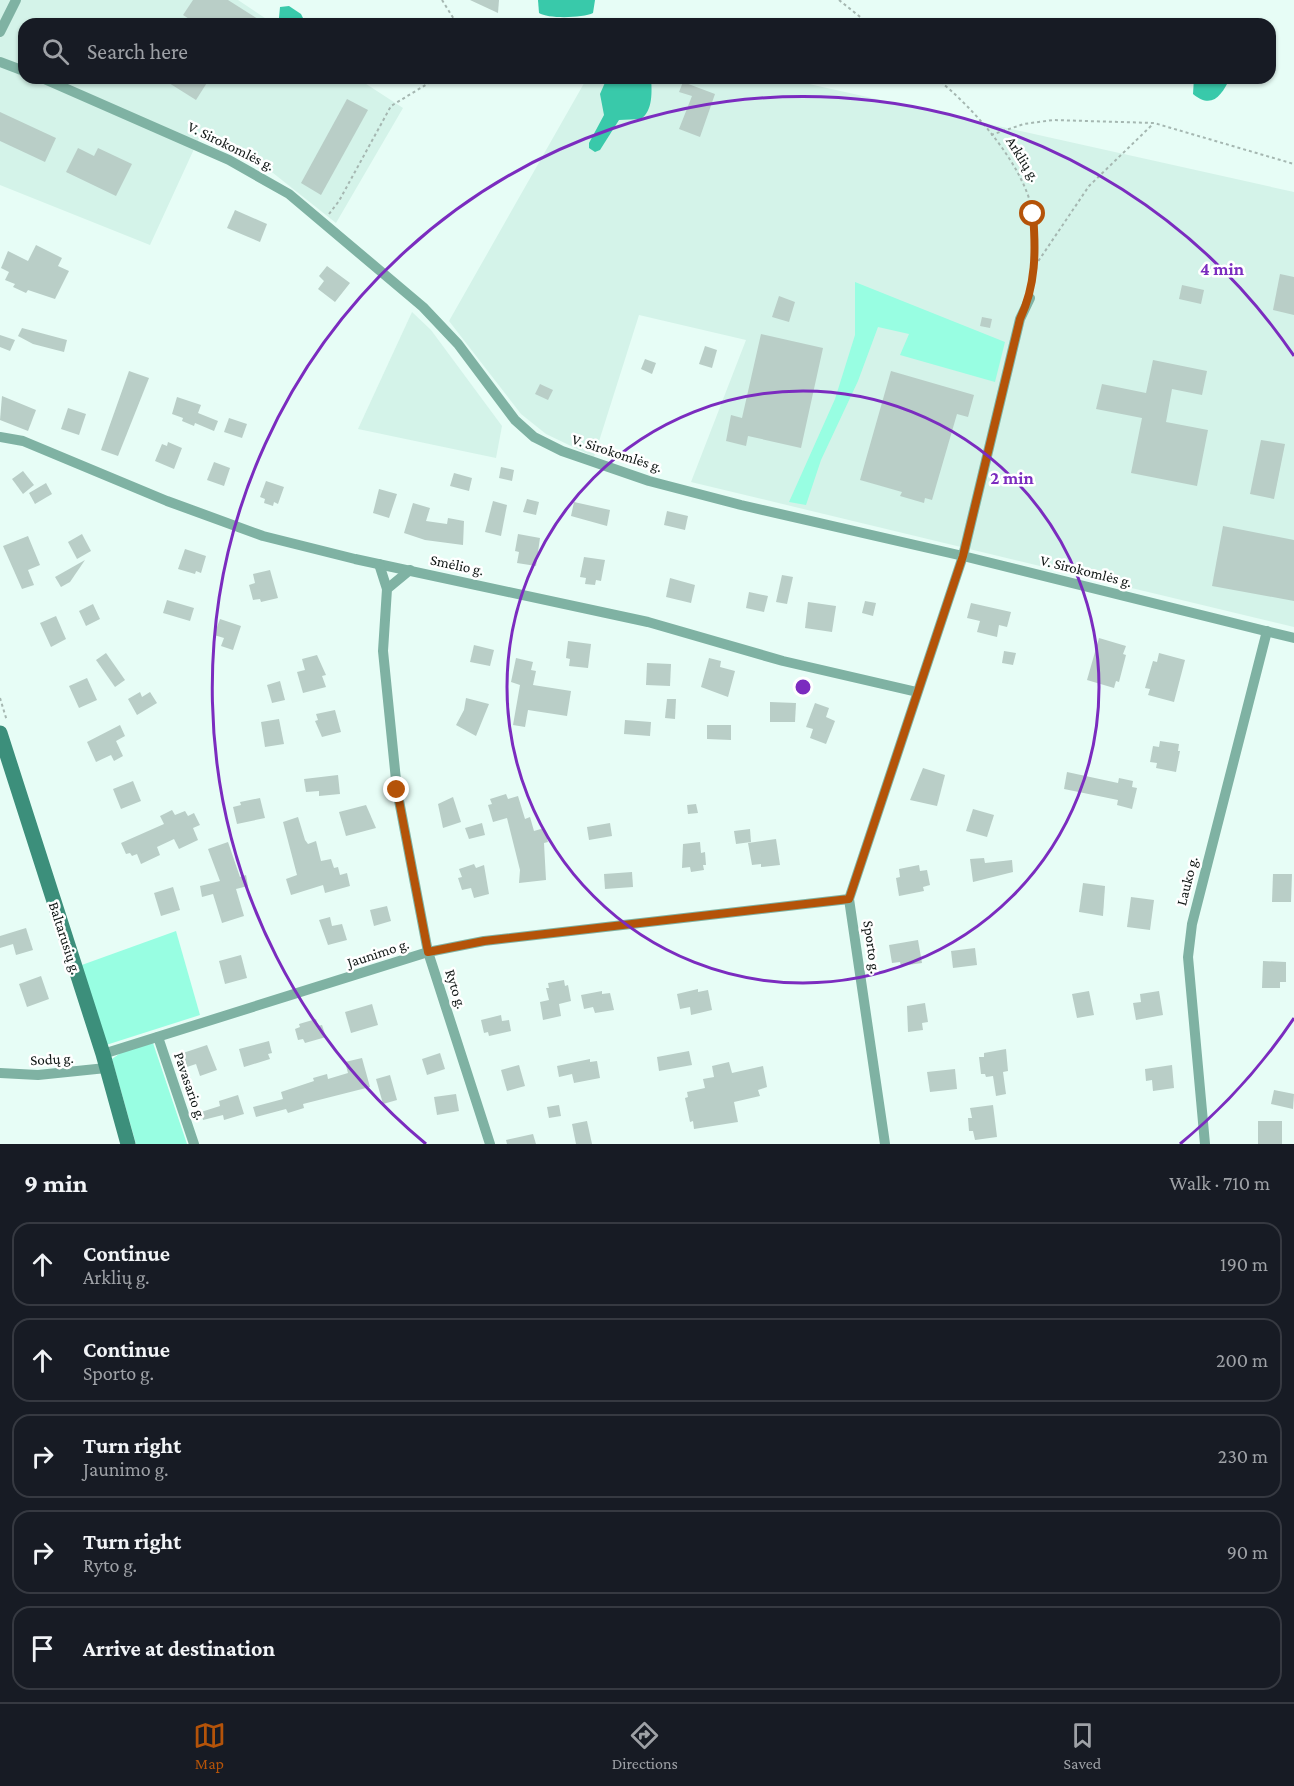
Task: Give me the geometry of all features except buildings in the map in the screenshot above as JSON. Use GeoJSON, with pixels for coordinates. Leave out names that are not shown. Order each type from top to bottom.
{"type":"FeatureCollection","features":[{"type":"Feature","properties":{"kind":"main road","name":"Baltarusių g."},"geometry":{"type":"LineString","coordinates":[[0,733],[128,1144]]}},
{"type":"Feature","properties":{"kind":"street"},"geometry":{"type":"LineString","coordinates":[[0,32],[16,0]]}},
{"type":"Feature","properties":{"kind":"street"},"geometry":{"type":"LineString","coordinates":[[0,62],[18,69]]}},
{"type":"Feature","properties":{"kind":"street","name":"V. Sirokomlės g."},"geometry":{"type":"LineString","coordinates":[[56,84],[229,160],[289,194],[423,307],[458,344],[515,420],[534,437],[562,451],[649,481],[741,505],[963,556],[1294,638]]}},
{"type":"Feature","properties":{"kind":"street"},"geometry":{"type":"LineString","coordinates":[[963,556],[1020,319],[1030,298]]}},
{"type":"Feature","properties":{"kind":"street","name":"Smėlio g."},"geometry":{"type":"LineString","coordinates":[[0,437],[23,441],[167,501],[263,536],[379,564],[648,622],[783,661],[917,692]]}},
{"type":"Feature","properties":{"kind":"street","name":"Sporto g."},"geometry":{"type":"LineString","coordinates":[[885,1144],[849,899],[963,556]]}},
{"type":"Feature","properties":{"kind":"street","name":"Ryto g."},"geometry":{"type":"LineString","coordinates":[[379,564],[387,589],[383,651],[397,790],[428,952],[490,1144]]}},
{"type":"Feature","properties":{"kind":"street"},"geometry":{"type":"LineString","coordinates":[[387,589],[410,570]]}},
{"type":"Feature","properties":{"kind":"street","name":"Lauko g."},"geometry":{"type":"LineString","coordinates":[[1205,1144],[1188,957],[1192,924],[1267,631]]}},
{"type":"Feature","properties":{"kind":"street","name":"Jaunimo g."},"geometry":{"type":"LineString","coordinates":[[104,1061],[158,1037],[428,952],[484,941],[849,899]]}},
{"type":"Feature","properties":{"kind":"street","name":"Pavasario g."},"geometry":{"type":"LineString","coordinates":[[158,1037],[194,1144]]}},
{"type":"Feature","properties":{"kind":"street","name":"Sodų g."},"geometry":{"type":"LineString","coordinates":[[0,1072],[38,1075],[104,1061]]}},
{"type":"Feature","properties":{"kind":"path"},"geometry":{"type":"LineString","coordinates":[[442,0],[453,18]]}},
{"type":"Feature","properties":{"kind":"path"},"geometry":{"type":"LineString","coordinates":[[839,0],[862,18]]}},
{"type":"Feature","properties":{"kind":"path"},"geometry":{"type":"LineString","coordinates":[[323,221],[339,201],[391,106],[427,84]]}},
{"type":"Feature","properties":{"kind":"path","name":"Arklių g."},"geometry":{"type":"LineString","coordinates":[[943,84],[974,113],[1026,189],[1033,214],[1035,266],[1030,298]]}},
{"type":"Feature","properties":{"kind":"path"},"geometry":{"type":"LineString","coordinates":[[991,135],[1024,124],[1053,120],[1154,123],[1294,164]]}},
{"type":"Feature","properties":{"kind":"path"},"geometry":{"type":"LineString","coordinates":[[1035,266],[1089,186],[1154,123]]}},
{"type":"Feature","properties":{"kind":"shaded area"},"geometry":{"type":"Polygon","coordinates":[[[0,0],[238,0],[265,18],[18,18],[18,84],[366,84],[403,108],[336,223],[263,165],[200,136],[150,245],[0,185],[0,0]]]}},
{"type":"Feature","properties":{"kind":"shaded area"},"geometry":{"type":"Polygon","coordinates":[[[538,0],[595,0],[593,13],[566,17],[539,13],[538,0]]]}},
{"type":"Feature","properties":{"kind":"shaded area"},"geometry":{"type":"Polygon","coordinates":[[[289,6],[303,18],[279,18],[280,7],[289,6]]]}},
{"type":"Feature","properties":{"kind":"shaded area"},"geometry":{"type":"Polygon","coordinates":[[[584,84],[809,84],[1294,192],[1294,627],[691,482],[746,340],[639,315],[594,457],[546,434],[521,414],[449,321],[584,84]]]}},
{"type":"Feature","properties":{"kind":"shaded area"},"geometry":{"type":"Polygon","coordinates":[[[604,84],[652,84],[651,100],[645,115],[641,119],[619,120],[600,150],[595,152],[589,148],[589,143],[604,115],[600,94],[604,84]]]}},
{"type":"Feature","properties":{"kind":"shaded area"},"geometry":{"type":"Polygon","coordinates":[[[1194,84],[1227,84],[1220,95],[1211,100],[1200,99],[1193,94],[1194,84]]]}},
{"type":"Feature","properties":{"kind":"shaded area"},"geometry":{"type":"Polygon","coordinates":[[[855,282],[1005,342],[995,382],[900,355],[909,334],[878,327],[858,381],[821,460],[806,505],[789,502],[835,399],[855,335],[855,282]]]}},
{"type":"Feature","properties":{"kind":"shaded area"},"geometry":{"type":"Polygon","coordinates":[[[412,312],[431,330],[502,426],[496,458],[358,429],[412,312]]]}},
{"type":"Feature","properties":{"kind":"shaded area"},"geometry":{"type":"Polygon","coordinates":[[[176,931],[200,1015],[106,1045],[79,966],[176,931]]]}},
{"type":"Feature","properties":{"kind":"shaded area"},"geometry":{"type":"Polygon","coordinates":[[[153,1043],[187,1144],[136,1144],[112,1059],[122,1052],[153,1043]]]}},
{"type":"Feature","properties":{"kind":"route"},"geometry":{"type":"LineString","coordinates":[[397,790],[428,952],[484,941],[849,899],[963,556],[1020,319],[1030,298],[1035,266],[1033,214]]}}]}
